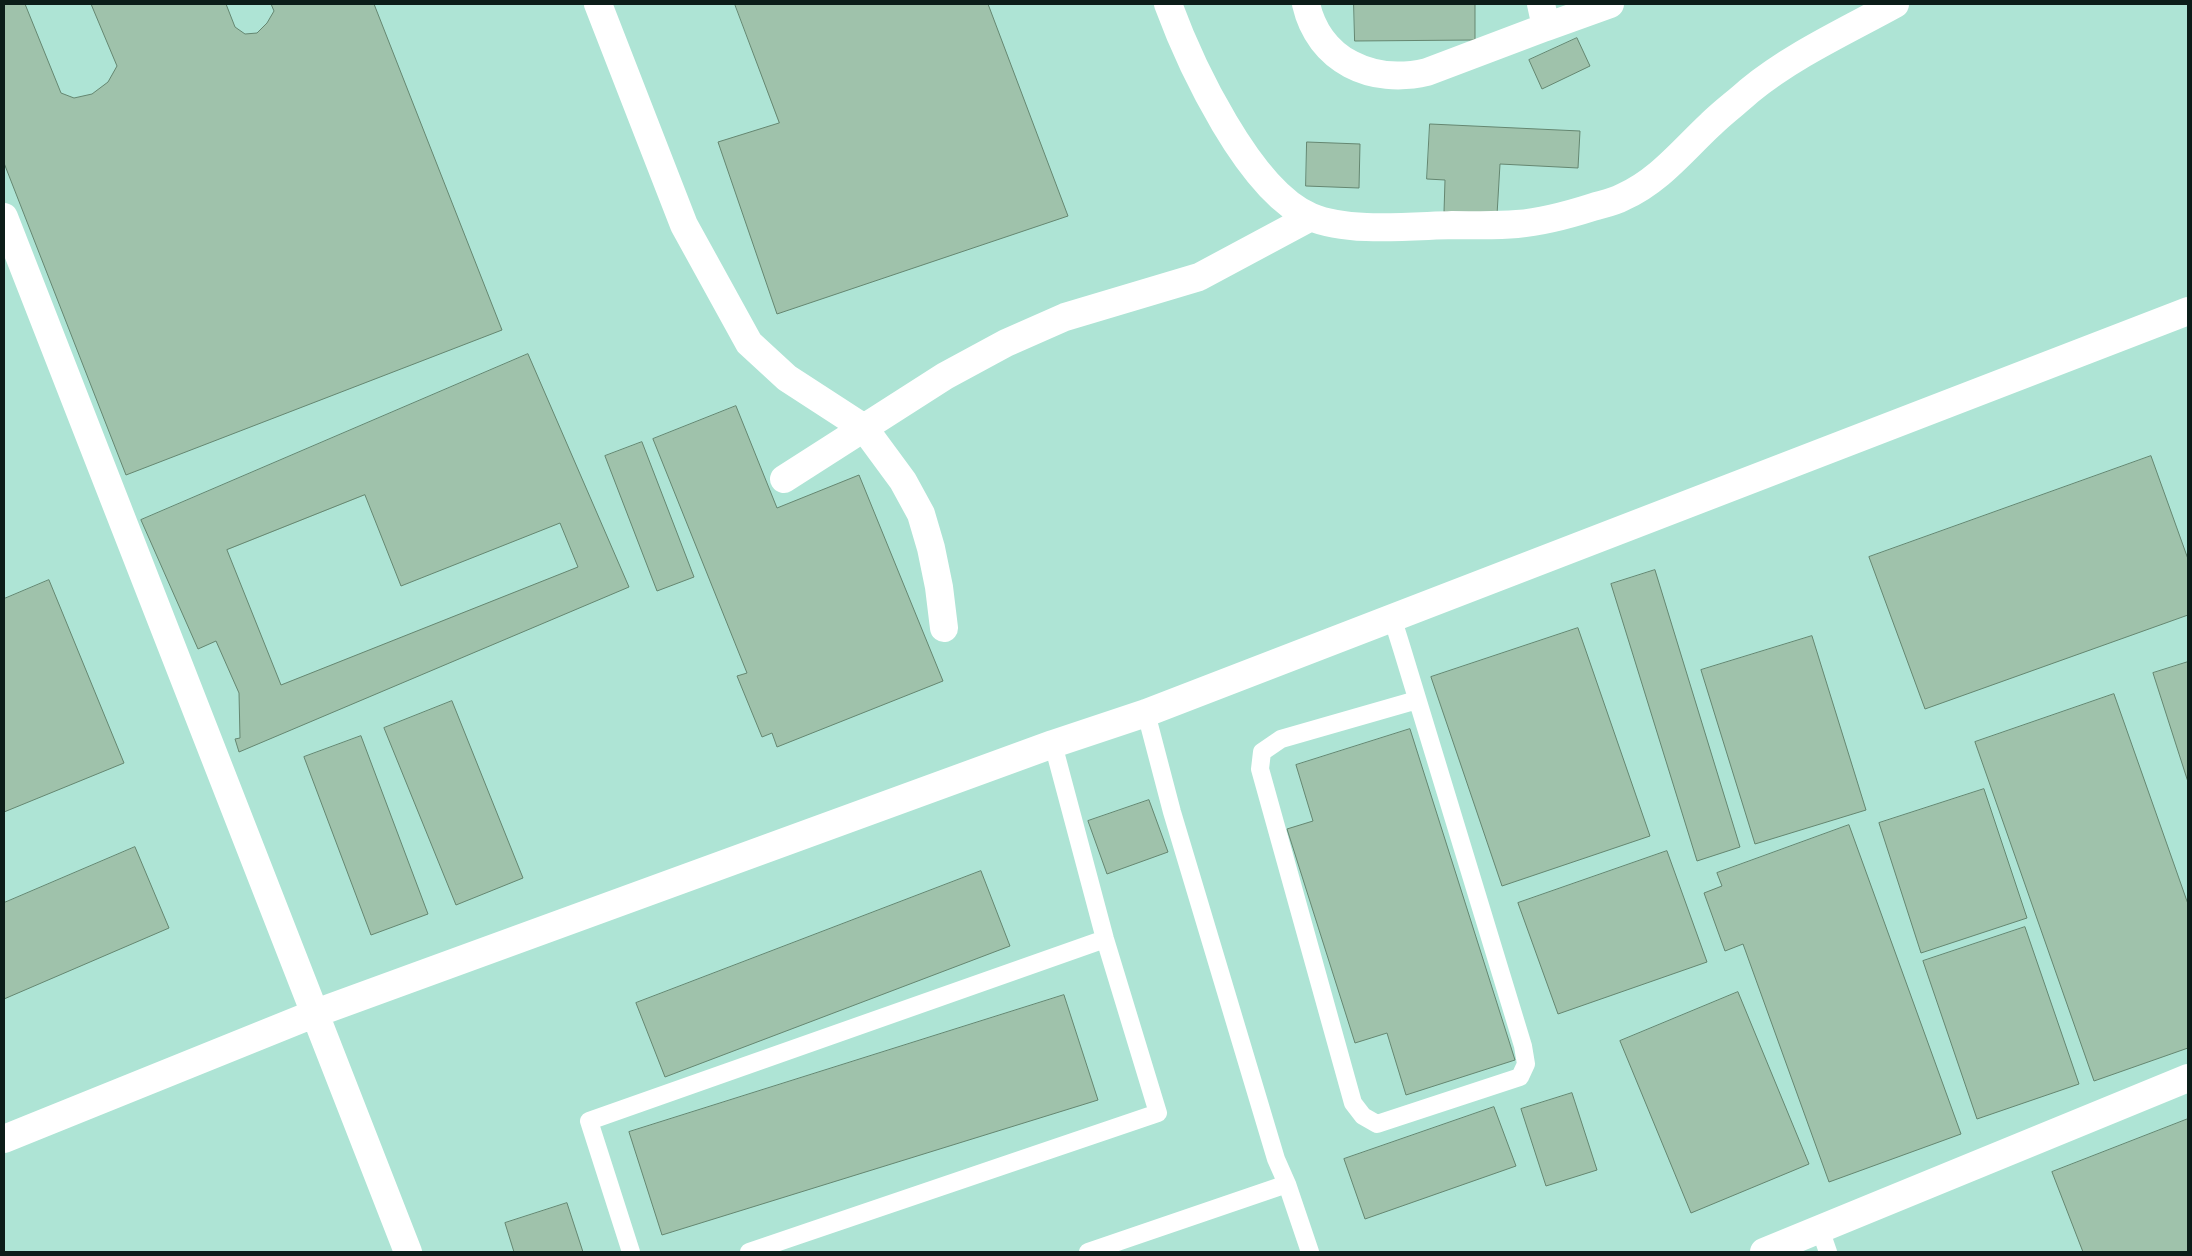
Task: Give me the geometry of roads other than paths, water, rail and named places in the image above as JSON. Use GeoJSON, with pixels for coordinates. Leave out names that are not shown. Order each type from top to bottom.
{"type":"FeatureCollection","features":[{"type":"Feature","properties":{"kind":"street"},"geometry":{"type":"LineString","coordinates":[[598,4],[684,225],[749,343],[787,378],[864,428],[903,480],[921,514],[939,587],[944,628]]}},
{"type":"Feature","properties":{"kind":"street"},"geometry":{"type":"LineString","coordinates":[[1168,4],[1183,46],[1210,99],[1232,135],[1259,173],[1284,201],[1311,218],[1347,225],[1391,227],[1518,224],[1565,216],[1623,198],[1660,173],[1679,157],[1711,124],[1751,90],[1781,68],[1895,4]]}},
{"type":"Feature","properties":{"kind":"street"},"geometry":{"type":"LineString","coordinates":[[1306,4],[1311,24],[1336,55],[1360,68],[1381,76],[1408,76],[1427,72],[1543,16],[1610,4]]}},
{"type":"Feature","properties":{"kind":"street"},"geometry":{"type":"LineString","coordinates":[[4,217],[408,1252]]}},
{"type":"Feature","properties":{"kind":"street"},"geometry":{"type":"LineString","coordinates":[[784,479],[945,376],[1006,343],[1065,317],[1199,277],[1311,218]]}},
{"type":"Feature","properties":{"kind":"street"},"geometry":{"type":"LineString","coordinates":[[4,1139],[316,1014],[1053,744],[1146,713],[2188,311]]}},
{"type":"Feature","properties":{"kind":"street"},"geometry":{"type":"LineString","coordinates":[[1764,1252],[1824,1241],[2188,1078]]}},
{"type":"Feature","properties":{"kind":"lane"},"geometry":{"type":"LineString","coordinates":[[1392,618],[1418,700],[1523,1046],[1526,1064],[1520,1077],[1378,1124],[1363,1116],[1353,1103],[1260,769],[1262,752],[1281,739],[1418,700]]}},
{"type":"Feature","properties":{"kind":"lane"},"geometry":{"type":"LineString","coordinates":[[1146,713],[1172,812],[1276,1159],[1287,1184],[1310,1252]]}},
{"type":"Feature","properties":{"kind":"lane"},"geometry":{"type":"LineString","coordinates":[[749,1252],[1158,1113],[1105,939],[1053,744]]}},
{"type":"Feature","properties":{"kind":"lane"},"geometry":{"type":"LineString","coordinates":[[631,1252],[589,1121],[1105,939]]}},
{"type":"Feature","properties":{"kind":"lane"},"geometry":{"type":"LineString","coordinates":[[1088,1252],[1287,1184]]}}]}
